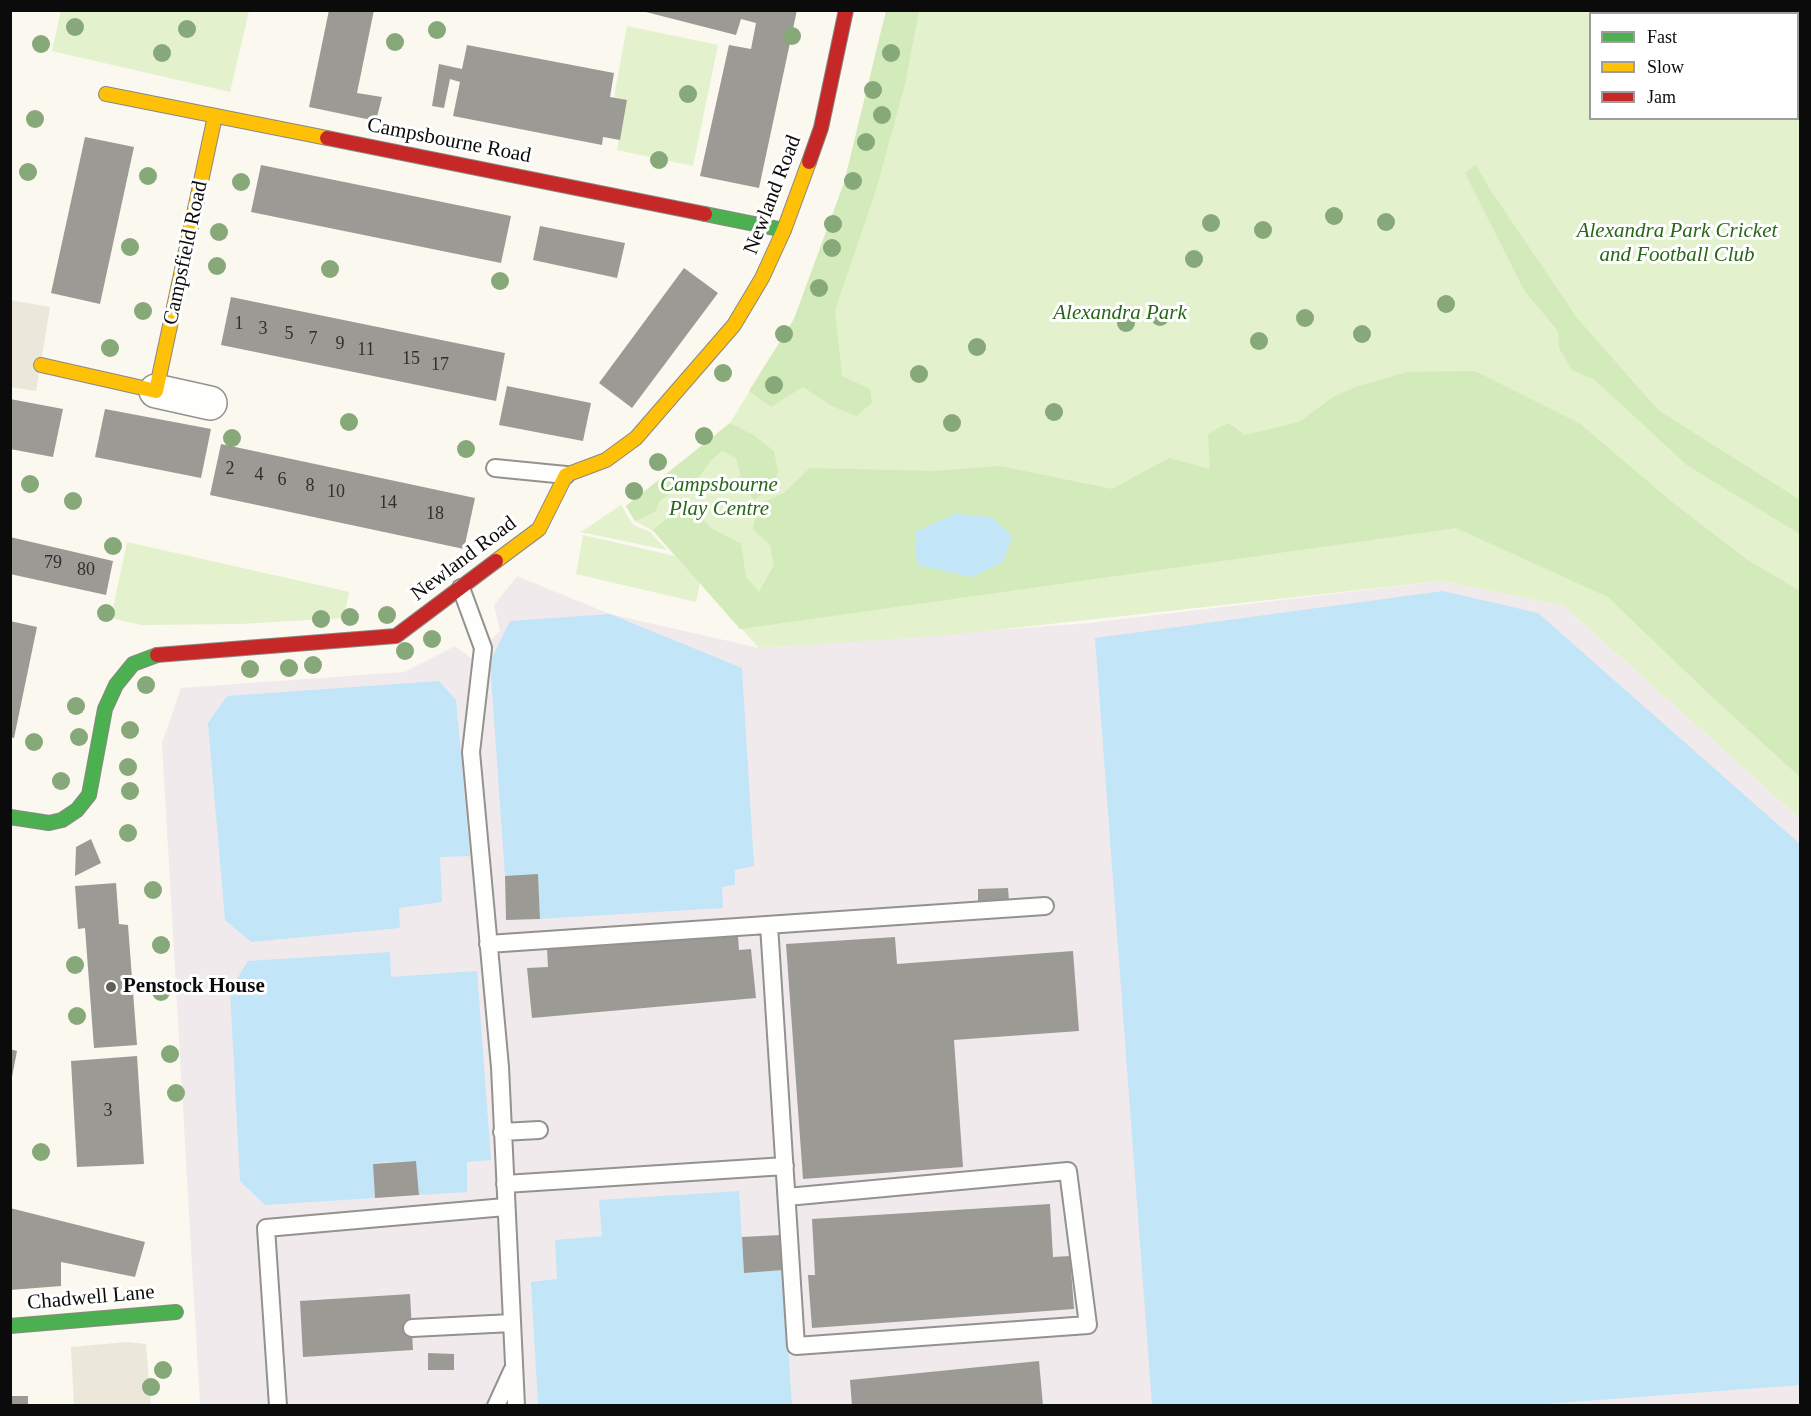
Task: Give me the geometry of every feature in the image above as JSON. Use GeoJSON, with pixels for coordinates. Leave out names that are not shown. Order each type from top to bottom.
{"type":"FeatureCollection","features":[{"type":"Feature","properties":{"kind":"street","name":"Newland Road"},"geometry":{"type":"LineString","coordinates":[[10,817],[49,823],[62,820],[77,810],[89,795],[105,709],[116,685],[133,664],[155,655],[396,636],[539,530],[566,475],[606,460],[636,438],[734,325],[762,278],[784,230],[821,128],[846,10]]}},
{"type":"Feature","properties":{"kind":"street","name":"Campsbourne Road"},"geometry":{"type":"LineString","coordinates":[[106,94],[784,230]]}},
{"type":"Feature","properties":{"kind":"street","name":"Campsfield Road"},"geometry":{"type":"LineString","coordinates":[[156,391],[215,116]]}},
{"type":"Feature","properties":{"kind":"street"},"geometry":{"type":"LineString","coordinates":[[41,365],[210,403]]}},
{"type":"Feature","properties":{"kind":"street","name":"Chadwell Lane"},"geometry":{"type":"LineString","coordinates":[[10,1326],[176,1312]]}},
{"type":"Feature","properties":{"kind":"lane"},"geometry":{"type":"LineString","coordinates":[[495,468],[566,475]]}},
{"type":"Feature","properties":{"kind":"lane"},"geometry":{"type":"LineString","coordinates":[[461,588],[483,648],[471,752],[500,1066],[516,1406]]}},
{"type":"Feature","properties":{"kind":"lane"},"geometry":{"type":"LineString","coordinates":[[488,944],[1045,906]]}},
{"type":"Feature","properties":{"kind":"lane"},"geometry":{"type":"LineString","coordinates":[[769,925],[796,1346],[1088,1325],[1068,1171],[787,1197]]}},
{"type":"Feature","properties":{"kind":"lane"},"geometry":{"type":"LineString","coordinates":[[502,1132],[539,1130]]}},
{"type":"Feature","properties":{"kind":"lane"},"geometry":{"type":"LineString","coordinates":[[505,1184],[745,1161],[784,1166]]}},
{"type":"Feature","properties":{"kind":"lane"},"geometry":{"type":"LineString","coordinates":[[278,1406],[266,1228],[505,1207]]}},
{"type":"Feature","properties":{"kind":"lane"},"geometry":{"type":"LineString","coordinates":[[412,1328],[512,1323]]}},
{"type":"Feature","properties":{"kind":"lane"},"geometry":{"type":"LineString","coordinates":[[496,1406],[513,1368]]}},
{"type":"Feature","properties":{"kind":"shaded area"},"geometry":{"type":"Polygon","coordinates":[[[10,300],[50,307],[36,391],[11,387],[10,300]]]}},
{"type":"Feature","properties":{"kind":"shaded area"},"geometry":{"type":"Polygon","coordinates":[[[517,576],[610,614],[759,648],[1088,623],[1442,581],[1564,606],[1800,819],[1800,1405],[200,1405],[162,743],[181,688],[404,672],[455,646],[471,658],[500,631],[494,605],[517,576]]]}},
{"type":"Feature","properties":{"kind":"shaded area"},"geometry":{"type":"Polygon","coordinates":[[[127,1342],[146,1344],[151,1405],[74,1405],[71,1347],[127,1342]]]}},
{"type":"Feature","properties":{"kind":"green space"},"geometry":{"type":"Polygon","coordinates":[[[61,10],[249,11],[230,92],[52,51],[61,10]]]}},
{"type":"Feature","properties":{"kind":"green space","name":"Alexandra Park"},"geometry":{"type":"Polygon","coordinates":[[[886,11],[1800,11],[1800,819],[1564,606],[1442,581],[941,636],[759,648],[700,583],[696,602],[576,574],[583,535],[675,556],[653,531],[635,521],[626,506],[730,423],[794,319],[844,183],[886,11]]]}},
{"type":"Feature","properties":{"kind":"green space"},"geometry":{"type":"Polygon","coordinates":[[[886,11],[919,11],[905,84],[876,190],[835,310],[842,376],[870,389],[872,403],[856,416],[832,406],[803,387],[771,407],[749,391],[794,319],[844,183],[886,11]]]}},
{"type":"Feature","properties":{"kind":"green space"},"geometry":{"type":"Polygon","coordinates":[[[627,26],[718,45],[693,166],[617,150],[627,101],[614,98],[627,26]]]}},
{"type":"Feature","properties":{"kind":"green space"},"geometry":{"type":"Polygon","coordinates":[[[1476,165],[1489,188],[1577,318],[1658,410],[1800,500],[1800,534],[1688,466],[1595,380],[1572,370],[1559,348],[1558,331],[1524,290],[1465,173],[1476,165]]]}},
{"type":"Feature","properties":{"kind":"green space"},"geometry":{"type":"Polygon","coordinates":[[[1475,371],[1579,423],[1672,502],[1746,559],[1800,591],[1800,777],[1608,597],[1456,528],[740,629],[653,530],[678,510],[696,511],[711,528],[741,544],[746,577],[759,592],[774,565],[770,545],[753,529],[759,504],[784,493],[810,468],[935,471],[1000,466],[1112,489],[1169,458],[1210,469],[1208,434],[1228,423],[1245,435],[1299,422],[1333,397],[1356,387],[1407,372],[1475,371]]]}},
{"type":"Feature","properties":{"kind":"green space"},"geometry":{"type":"Polygon","coordinates":[[[730,423],[753,435],[774,451],[778,471],[774,487],[754,500],[743,486],[736,458],[722,451],[711,460],[700,476],[660,500],[655,512],[635,521],[626,506],[730,423]]]}},
{"type":"Feature","properties":{"kind":"green space"},"geometry":{"type":"Polygon","coordinates":[[[621,505],[633,525],[650,532],[667,550],[581,532],[621,505]]]}},
{"type":"Feature","properties":{"kind":"green space"},"geometry":{"type":"Polygon","coordinates":[[[127,542],[349,592],[344,618],[239,624],[141,625],[111,618],[127,542]]]}},
{"type":"Feature","properties":{"kind":"water"},"geometry":{"type":"Polygon","coordinates":[[[955,514],[992,517],[1012,536],[1003,562],[972,577],[917,565],[915,532],[955,514]]]}},
{"type":"Feature","properties":{"kind":"water"},"geometry":{"type":"Polygon","coordinates":[[[1443,591],[1538,613],[1800,844],[1800,1385],[1518,1406],[1152,1405],[1095,638],[1443,591]]]}},
{"type":"Feature","properties":{"kind":"water"},"geometry":{"type":"Polygon","coordinates":[[[610,614],[742,668],[754,866],[735,870],[735,885],[722,887],[723,908],[540,919],[538,875],[505,876],[490,662],[510,621],[610,614]]]}},
{"type":"Feature","properties":{"kind":"water"},"geometry":{"type":"Polygon","coordinates":[[[439,681],[456,700],[470,856],[440,857],[442,902],[399,908],[400,928],[251,942],[225,920],[208,723],[227,696],[439,681]]]}},
{"type":"Feature","properties":{"kind":"water"},"geometry":{"type":"Polygon","coordinates":[[[390,952],[391,977],[477,971],[491,1160],[467,1162],[467,1192],[419,1195],[416,1161],[373,1163],[375,1198],[265,1205],[240,1181],[230,990],[248,961],[390,952]]]}},
{"type":"Feature","properties":{"kind":"water"},"geometry":{"type":"Polygon","coordinates":[[[739,1191],[744,1272],[783,1270],[792,1405],[538,1405],[531,1282],[557,1279],[555,1240],[602,1236],[599,1200],[739,1191]]]}},
{"type":"Feature","properties":{"kind":"building"},"geometry":{"type":"Polygon","coordinates":[[[329,10],[374,10],[357,93],[382,97],[376,121],[309,107],[329,10]]]}},
{"type":"Feature","properties":{"kind":"building"},"geometry":{"type":"Polygon","coordinates":[[[638,10],[797,10],[759,188],[700,176],[729,45],[751,49],[756,23],[741,19],[736,35],[638,10]]]}},
{"type":"Feature","properties":{"kind":"building"},"geometry":{"type":"Polygon","coordinates":[[[467,45],[614,73],[610,97],[627,100],[620,140],[603,137],[602,145],[453,116],[460,82],[450,79],[444,108],[432,106],[439,64],[462,69],[467,45]]]}},
{"type":"Feature","properties":{"kind":"building"},"geometry":{"type":"Polygon","coordinates":[[[85,137],[134,147],[100,304],[51,293],[85,137]]]}},
{"type":"Feature","properties":{"kind":"building"},"geometry":{"type":"Polygon","coordinates":[[[261,165],[511,216],[501,263],[251,212],[261,165]]]}},
{"type":"Feature","properties":{"kind":"building"},"geometry":{"type":"Polygon","coordinates":[[[540,226],[625,243],[617,278],[533,260],[540,226]]]}},
{"type":"Feature","properties":{"kind":"building"},"geometry":{"type":"Polygon","coordinates":[[[684,268],[718,293],[632,408],[599,383],[684,268]]]}},
{"type":"Feature","properties":{"kind":"building"},"geometry":{"type":"Polygon","coordinates":[[[231,297],[505,353],[496,401],[221,345],[231,297]]]}},
{"type":"Feature","properties":{"kind":"building"},"geometry":{"type":"Polygon","coordinates":[[[507,386],[591,403],[583,441],[499,425],[507,386]]]}},
{"type":"Feature","properties":{"kind":"building"},"geometry":{"type":"Polygon","coordinates":[[[10,399],[63,409],[53,457],[10,449],[10,399]]]}},
{"type":"Feature","properties":{"kind":"building"},"geometry":{"type":"Polygon","coordinates":[[[105,409],[211,429],[201,478],[95,457],[105,409]]]}},
{"type":"Feature","properties":{"kind":"building"},"geometry":{"type":"Polygon","coordinates":[[[221,444],[475,498],[464,549],[210,495],[221,444]]]}},
{"type":"Feature","properties":{"kind":"building"},"geometry":{"type":"Polygon","coordinates":[[[10,537],[113,561],[106,595],[10,574],[10,537]]]}},
{"type":"Feature","properties":{"kind":"building"},"geometry":{"type":"Polygon","coordinates":[[[10,621],[37,627],[14,738],[10,737],[10,621]]]}},
{"type":"Feature","properties":{"kind":"building"},"geometry":{"type":"Polygon","coordinates":[[[91,839],[101,863],[75,876],[76,847],[91,839]]]}},
{"type":"Feature","properties":{"kind":"building"},"geometry":{"type":"Polygon","coordinates":[[[538,874],[540,919],[506,920],[505,876],[538,874]]]}},
{"type":"Feature","properties":{"kind":"building","name":"Penstock House"},"geometry":{"type":"Polygon","coordinates":[[[116,883],[119,924],[128,925],[137,1045],[94,1048],[85,928],[78,929],[75,886],[116,883]]]}},
{"type":"Feature","properties":{"kind":"building"},"geometry":{"type":"Polygon","coordinates":[[[1008,888],[1009,901],[978,904],[978,889],[1008,888]]]}},
{"type":"Feature","properties":{"kind":"building"},"geometry":{"type":"Polygon","coordinates":[[[738,936],[739,950],[751,949],[756,998],[532,1018],[527,968],[548,967],[547,949],[738,936]]]}},
{"type":"Feature","properties":{"kind":"building"},"geometry":{"type":"Polygon","coordinates":[[[895,937],[897,964],[1073,951],[1079,1031],[954,1040],[963,1167],[803,1179],[786,944],[895,937]]]}},
{"type":"Feature","properties":{"kind":"building"},"geometry":{"type":"Polygon","coordinates":[[[10,1049],[17,1051],[12,1077],[10,1077],[10,1049]]]}},
{"type":"Feature","properties":{"kind":"building"},"geometry":{"type":"Polygon","coordinates":[[[137,1056],[144,1164],[77,1167],[71,1061],[137,1056]]]}},
{"type":"Feature","properties":{"kind":"building"},"geometry":{"type":"Polygon","coordinates":[[[416,1161],[419,1195],[375,1198],[373,1164],[416,1161]]]}},
{"type":"Feature","properties":{"kind":"building"},"geometry":{"type":"Polygon","coordinates":[[[1050,1204],[1053,1257],[1070,1256],[1074,1309],[812,1328],[808,1275],[815,1275],[812,1219],[1050,1204]]]}},
{"type":"Feature","properties":{"kind":"building"},"geometry":{"type":"Polygon","coordinates":[[[10,1208],[145,1242],[135,1277],[61,1262],[61,1286],[10,1290],[10,1208]]]}},
{"type":"Feature","properties":{"kind":"building"},"geometry":{"type":"Polygon","coordinates":[[[780,1235],[783,1270],[744,1273],[742,1237],[780,1235]]]}},
{"type":"Feature","properties":{"kind":"building"},"geometry":{"type":"Polygon","coordinates":[[[410,1294],[413,1350],[303,1357],[300,1301],[410,1294]]]}},
{"type":"Feature","properties":{"kind":"building"},"geometry":{"type":"Polygon","coordinates":[[[428,1353],[454,1354],[454,1370],[428,1370],[428,1353]]]}},
{"type":"Feature","properties":{"kind":"building"},"geometry":{"type":"Polygon","coordinates":[[[1039,1361],[1043,1406],[852,1406],[850,1380],[1039,1361]]]}},
{"type":"Feature","properties":{"kind":"building"},"geometry":{"type":"Polygon","coordinates":[[[10,1396],[28,1396],[28,1406],[10,1406],[10,1396]]]}},
{"type":"Feature","properties":{"kind":"traffic: fast"},"geometry":{"type":"LineString","coordinates":[[705,214],[784,230]]}},
{"type":"Feature","properties":{"kind":"traffic: fast"},"geometry":{"type":"LineString","coordinates":[[10,817],[49,823],[62,820],[77,810],[89,795],[105,709],[116,685],[133,664],[157,655]]}},
{"type":"Feature","properties":{"kind":"traffic: fast"},"geometry":{"type":"LineString","coordinates":[[10,1326],[176,1312]]}},
{"type":"Feature","properties":{"kind":"traffic: slow"},"geometry":{"type":"LineString","coordinates":[[106,94],[327,138]]}},
{"type":"Feature","properties":{"kind":"traffic: slow"},"geometry":{"type":"LineString","coordinates":[[41,365],[156,391],[215,116]]}},
{"type":"Feature","properties":{"kind":"traffic: slow"},"geometry":{"type":"LineString","coordinates":[[496,561],[539,529],[566,475],[606,460],[636,438],[734,325],[762,278],[784,230],[809,162]]}},
{"type":"Feature","properties":{"kind":"traffic: jam"},"geometry":{"type":"LineString","coordinates":[[809,162],[821,128],[846,10]]}},
{"type":"Feature","properties":{"kind":"traffic: jam"},"geometry":{"type":"LineString","coordinates":[[327,138],[705,214]]}},
{"type":"Feature","properties":{"kind":"traffic: jam"},"geometry":{"type":"LineString","coordinates":[[157,655],[396,636],[496,561]]}},
{"type":"Feature","properties":{"kind":"place","name":"Penstock House"},"geometry":{"type":"Point","coordinates":[111,987]}},
{"type":"Feature","properties":{"kind":"park label","name":"Alexandra Park Cricket and Football Club"},"geometry":{"type":"Point","coordinates":[1677,243]}},
{"type":"Feature","properties":{"kind":"park label","name":"Campsbourne Play Centre"},"geometry":{"type":"Point","coordinates":[719,497]}}]}
